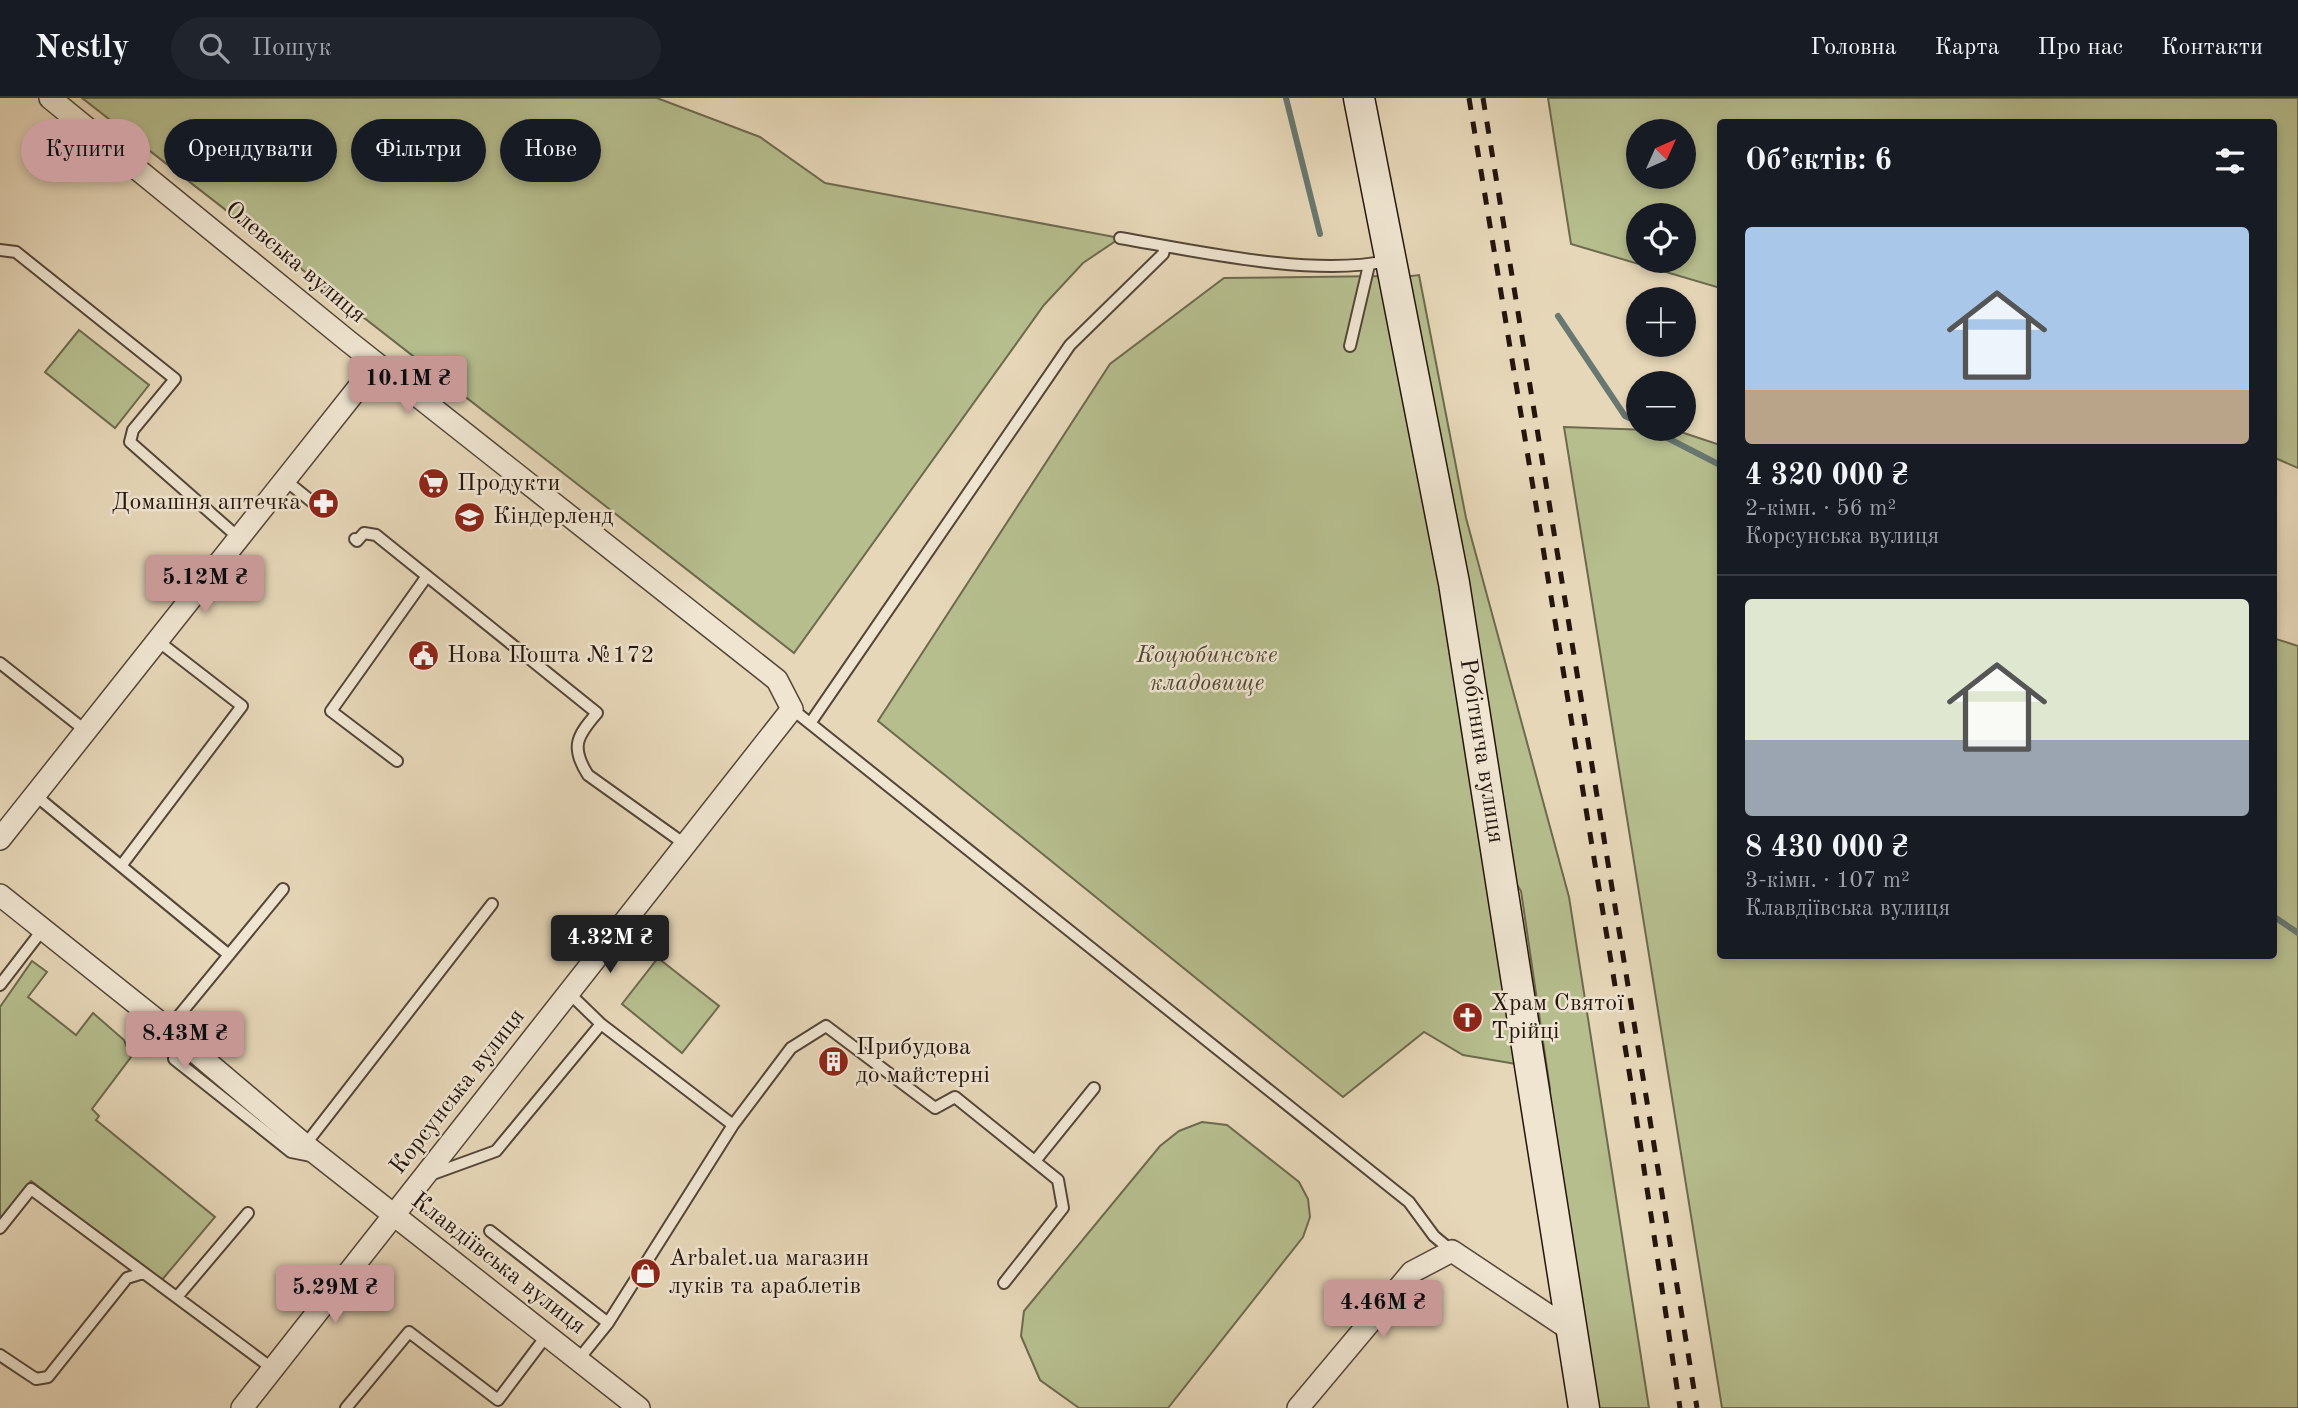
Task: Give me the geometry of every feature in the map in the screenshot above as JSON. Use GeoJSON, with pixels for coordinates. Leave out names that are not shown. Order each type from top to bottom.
{"type":"FeatureCollection","features":[{"type":"Feature","properties":{"kind":"street","name":"Олевська вулиця"},"geometry":{"type":"LineString","coordinates":[[51,98],[377,365],[778,680],[792,709]]}},
{"type":"Feature","properties":{"kind":"street","name":"Робітнича вулиця"},"geometry":{"type":"LineString","coordinates":[[1359,98],[1381,263],[1454,583],[1584,1408]]}},
{"type":"Feature","properties":{"kind":"street"},"geometry":{"type":"LineString","coordinates":[[0,839],[377,365]]}},
{"type":"Feature","properties":{"kind":"street","name":"Корсунська вулиця"},"geometry":{"type":"LineString","coordinates":[[242,1408],[792,709]]}},
{"type":"Feature","properties":{"kind":"street","name":"Клавдіївська вулиця"},"geometry":{"type":"LineString","coordinates":[[0,895],[169,1029],[305,1145],[639,1408]]}},
{"type":"Feature","properties":{"kind":"street"},"geometry":{"type":"LineString","coordinates":[[1298,1408],[1412,1272],[1452,1251],[1572,1331]]}},
{"type":"Feature","properties":{"kind":"lane"},"geometry":{"type":"LineString","coordinates":[[1120,238],[1264,261],[1381,263],[1350,346]]}},
{"type":"Feature","properties":{"kind":"lane"},"geometry":{"type":"LineString","coordinates":[[811,722],[1070,345],[1163,254],[1165,246]]}},
{"type":"Feature","properties":{"kind":"lane"},"geometry":{"type":"LineString","coordinates":[[0,250],[16,252],[176,379],[133,430],[130,442],[239,538]]}},
{"type":"Feature","properties":{"kind":"lane"},"geometry":{"type":"LineString","coordinates":[[285,480],[316,505]]}},
{"type":"Feature","properties":{"kind":"lane"},"geometry":{"type":"LineString","coordinates":[[355,539],[357,541],[364,533],[376,535],[597,713],[580,733],[577,747],[579,761],[588,775],[686,845]]}},
{"type":"Feature","properties":{"kind":"lane"},"geometry":{"type":"LineString","coordinates":[[397,761],[331,711],[427,576]]}},
{"type":"Feature","properties":{"kind":"lane"},"geometry":{"type":"LineString","coordinates":[[121,866],[242,706],[158,641]]}},
{"type":"Feature","properties":{"kind":"lane"},"geometry":{"type":"LineString","coordinates":[[0,663],[86,732]]}},
{"type":"Feature","properties":{"kind":"lane"},"geometry":{"type":"LineString","coordinates":[[792,709],[1409,1202],[1434,1236],[1452,1251]]}},
{"type":"Feature","properties":{"kind":"lane"},"geometry":{"type":"LineString","coordinates":[[35,795],[229,955]]}},
{"type":"Feature","properties":{"kind":"lane"},"geometry":{"type":"LineString","coordinates":[[169,1029],[283,889]]}},
{"type":"Feature","properties":{"kind":"lane"},"geometry":{"type":"LineString","coordinates":[[305,1145],[492,904]]}},
{"type":"Feature","properties":{"kind":"lane"},"geometry":{"type":"LineString","coordinates":[[0,985],[43,929]]}},
{"type":"Feature","properties":{"kind":"lane"},"geometry":{"type":"LineString","coordinates":[[569,993],[601,1024],[733,1125]]}},
{"type":"Feature","properties":{"kind":"lane"},"geometry":{"type":"LineString","coordinates":[[424,1177],[496,1151],[601,1024]]}},
{"type":"Feature","properties":{"kind":"lane"},"geometry":{"type":"LineString","coordinates":[[578,1360],[608,1324],[733,1125],[791,1048],[826,1026],[935,1108],[955,1097],[1058,1181],[1063,1208],[1004,1283]]}},
{"type":"Feature","properties":{"kind":"lane"},"geometry":{"type":"LineString","coordinates":[[174,1059],[291,1152],[324,1159]]}},
{"type":"Feature","properties":{"kind":"lane"},"geometry":{"type":"LineString","coordinates":[[1035,1161],[1094,1088]]}},
{"type":"Feature","properties":{"kind":"lane"},"geometry":{"type":"LineString","coordinates":[[0,1228],[31,1189],[273,1369]]}},
{"type":"Feature","properties":{"kind":"lane"},"geometry":{"type":"LineString","coordinates":[[177,1297],[248,1213]]}},
{"type":"Feature","properties":{"kind":"lane"},"geometry":{"type":"LineString","coordinates":[[490,1230],[608,1324]]}},
{"type":"Feature","properties":{"kind":"lane"},"geometry":{"type":"LineString","coordinates":[[0,1354],[36,1379],[48,1377],[127,1278],[144,1273]]}},
{"type":"Feature","properties":{"kind":"lane"},"geometry":{"type":"LineString","coordinates":[[346,1408],[409,1332],[497,1404],[547,1335]]}},
{"type":"Feature","properties":{"kind":"green space"},"geometry":{"type":"Polygon","coordinates":[[[82,98],[657,98],[760,137],[825,183],[1120,238],[1083,263],[1044,305],[794,653],[190,182],[337,182],[337,119],[164,119],[164,162],[150,151],[150,119],[109,119],[82,98]]]}},
{"type":"Feature","properties":{"kind":"green space"},"geometry":{"type":"Polygon","coordinates":[[[1548,98],[2298,98],[2298,468],[2277,459],[2277,119],[1717,119],[1717,287],[1669,273],[1696,273],[1696,203],[1626,203],[1626,260],[1571,244],[1548,98]]]}},
{"type":"Feature","properties":{"kind":"green space"},"geometry":{"type":"Polygon","coordinates":[[[1419,275],[1466,518],[1569,897],[1649,1408],[1591,1408],[1545,1106],[1550,1089],[1521,891],[1510,874],[1403,277],[1419,275]]]}},
{"type":"Feature","properties":{"kind":"green space","name":"Коцюбинське кладовище"},"geometry":{"type":"Polygon","coordinates":[[[1385,276],[1443,585],[1522,1065],[1463,1055],[1424,1032],[1343,1097],[878,721],[1110,364],[1224,278],[1385,276]]]}},
{"type":"Feature","properties":{"kind":"green space"},"geometry":{"type":"Polygon","coordinates":[[[79,330],[149,385],[115,428],[45,372],[79,330]]]}},
{"type":"Feature","properties":{"kind":"green space"},"geometry":{"type":"Polygon","coordinates":[[[1564,427],[1626,429],[1626,441],[1696,441],[1696,437],[1717,444],[1717,959],[2277,959],[2277,639],[2298,646],[2298,1408],[1722,1408],[1564,427]]]}},
{"type":"Feature","properties":{"kind":"green space"},"geometry":{"type":"Polygon","coordinates":[[[658,958],[719,1006],[682,1053],[622,1004],[658,958]]]}},
{"type":"Feature","properties":{"kind":"green space"},"geometry":{"type":"Polygon","coordinates":[[[32,961],[47,972],[28,997],[76,1035],[93,1013],[124,1040],[131,1057],[92,1109],[99,1116],[96,1120],[215,1217],[161,1281],[31,1181],[0,1220],[0,1007],[32,961]]]}},
{"type":"Feature","properties":{"kind":"green space"},"geometry":{"type":"Polygon","coordinates":[[[1202,1122],[1227,1125],[1299,1182],[1308,1199],[1310,1217],[1303,1237],[1168,1408],[1079,1408],[1040,1380],[1021,1336],[1024,1311],[1160,1146],[1179,1131],[1202,1122]]]}},
{"type":"Feature","properties":{"kind":"waterway"},"geometry":{"type":"LineString","coordinates":[[1286,98],[1320,234]]}},
{"type":"Feature","properties":{"kind":"waterway"},"geometry":{"type":"LineString","coordinates":[[1558,316],[1626,416]]}},
{"type":"Feature","properties":{"kind":"waterway"},"geometry":{"type":"LineString","coordinates":[[1673,441],[1717,463]]}},
{"type":"Feature","properties":{"kind":"waterway"},"geometry":{"type":"LineString","coordinates":[[2277,919],[2298,933]]}},
{"type":"Feature","properties":{"kind":"railway"},"geometry":{"type":"LineString","coordinates":[[1469,98],[1632,1089],[1680,1408]]}},
{"type":"Feature","properties":{"kind":"railway"},"geometry":{"type":"LineString","coordinates":[[1483,98],[1697,1408]]}},
{"type":"Feature","properties":{"kind":"place","name":"Продукти"},"geometry":{"type":"Point","coordinates":[434,484]}},
{"type":"Feature","properties":{"kind":"place","name":"Домашня аптечка"},"geometry":{"type":"Point","coordinates":[324,503]}},
{"type":"Feature","properties":{"kind":"place","name":"Кіндерленд"},"geometry":{"type":"Point","coordinates":[470,517]}},
{"type":"Feature","properties":{"kind":"place","name":"Нова Пошта №172"},"geometry":{"type":"Point","coordinates":[424,656]}},
{"type":"Feature","properties":{"kind":"place","name":"Храм Святої Трійці"},"geometry":{"type":"Point","coordinates":[1468,1018]}},
{"type":"Feature","properties":{"kind":"place","name":"Прибудова до майстерні"},"geometry":{"type":"Point","coordinates":[833,1062]}},
{"type":"Feature","properties":{"kind":"place","name":"Arbalet.ua магазин луків та араблетів"},"geometry":{"type":"Point","coordinates":[646,1273]}}]}
